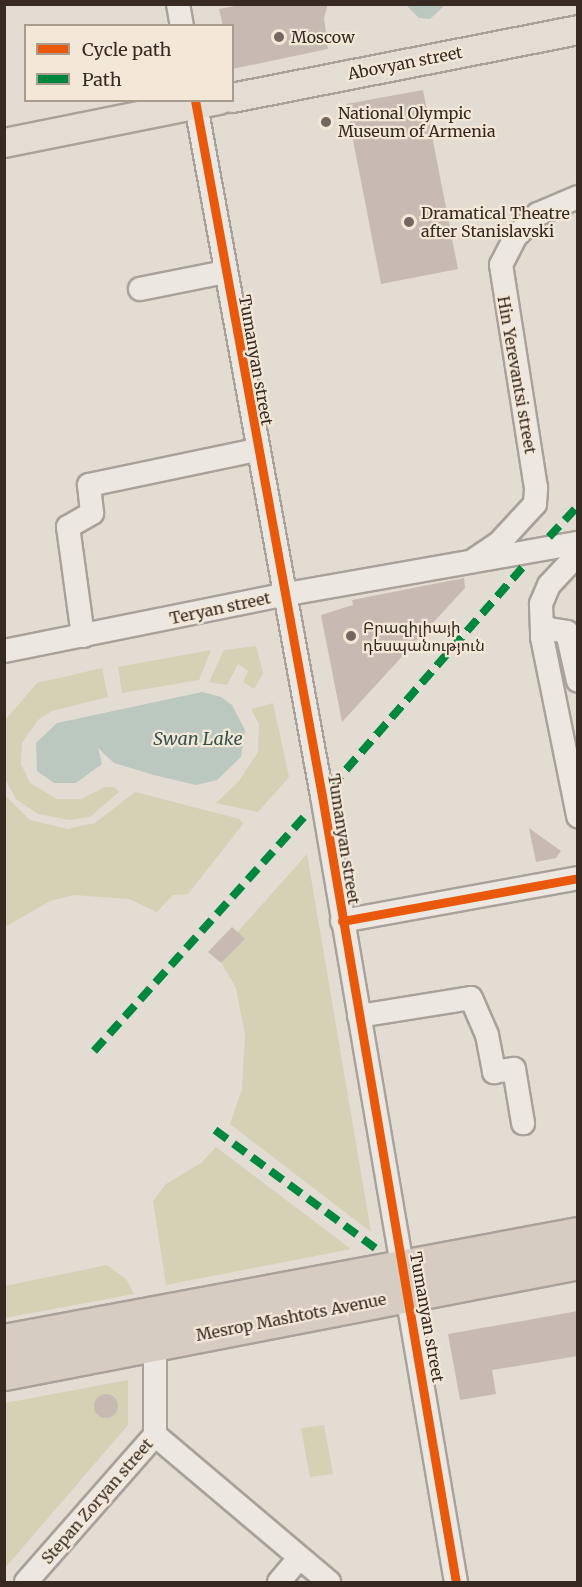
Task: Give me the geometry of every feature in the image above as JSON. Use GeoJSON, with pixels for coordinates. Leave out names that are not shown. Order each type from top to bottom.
{"type":"FeatureCollection","features":[{"type":"Feature","properties":{"kind":"highway","name":"Mesrop Mashtots Avenue"},"geometry":{"type":"LineString","coordinates":[[4,1373],[155,1343],[578,1234]]}},
{"type":"Feature","properties":{"kind":"highway","name":"Mesrop Mashtots Avenue"},"geometry":{"type":"LineString","coordinates":[[4,1341],[406,1280],[578,1262]]}},
{"type":"Feature","properties":{"kind":"main road","name":"Abovyan street"},"geometry":{"type":"LineString","coordinates":[[234,98],[578,30]]}},
{"type":"Feature","properties":{"kind":"main road"},"geometry":{"type":"LineString","coordinates":[[4,143],[204,102]]}},
{"type":"Feature","properties":{"kind":"street"},"geometry":{"type":"LineString","coordinates":[[178,4],[182,24]]}},
{"type":"Feature","properties":{"kind":"street","name":"Tumanyan street"},"geometry":{"type":"LineString","coordinates":[[204,102],[225,272],[406,1280],[456,1582]]}},
{"type":"Feature","properties":{"kind":"street","name":"Hin Yerevantsi street"},"geometry":{"type":"LineString","coordinates":[[470,562],[499,543],[535,504],[526,418],[502,293],[501,265],[515,237],[538,214],[578,197]]}},
{"type":"Feature","properties":{"kind":"street"},"geometry":{"type":"LineString","coordinates":[[140,289],[225,272]]}},
{"type":"Feature","properties":{"kind":"street"},"geometry":{"type":"LineString","coordinates":[[83,636],[68,527],[92,513],[89,485],[257,450]]}},
{"type":"Feature","properties":{"kind":"street","name":"Teryan street"},"geometry":{"type":"LineString","coordinates":[[4,651],[282,595],[578,543]]}},
{"type":"Feature","properties":{"kind":"street"},"geometry":{"type":"LineString","coordinates":[[578,554],[544,593],[542,638],[578,816]]}},
{"type":"Feature","properties":{"kind":"street"},"geometry":{"type":"LineString","coordinates":[[542,638],[559,627],[567,632],[578,681]]}},
{"type":"Feature","properties":{"kind":"street"},"geometry":{"type":"LineString","coordinates":[[342,921],[578,878]]}},
{"type":"Feature","properties":{"kind":"street"},"geometry":{"type":"LineString","coordinates":[[359,1016],[471,998],[488,1035],[494,1072],[513,1069],[523,1123]]}},
{"type":"Feature","properties":{"kind":"street","name":"Stepan Zoryan street"},"geometry":{"type":"LineString","coordinates":[[26,1582],[155,1436],[155,1343]]}},
{"type":"Feature","properties":{"kind":"street"},"geometry":{"type":"LineString","coordinates":[[155,1436],[329,1582]]}},
{"type":"Feature","properties":{"kind":"street"},"geometry":{"type":"LineString","coordinates":[[279,1582],[299,1558]]}},
{"type":"Feature","properties":{"kind":"shaded area"},"geometry":{"type":"Polygon","coordinates":[[[256,646],[263,673],[254,689],[243,682],[248,671],[238,664],[227,685],[209,682],[224,650],[256,646]]]}},
{"type":"Feature","properties":{"kind":"shaded area"},"geometry":{"type":"Polygon","coordinates":[[[211,650],[199,680],[122,693],[118,667],[211,650]]]}},
{"type":"Feature","properties":{"kind":"shaded area"},"geometry":{"type":"Polygon","coordinates":[[[102,668],[108,697],[52,711],[38,720],[22,743],[21,764],[30,783],[57,799],[81,799],[105,787],[114,787],[119,792],[90,817],[69,820],[38,814],[16,799],[5,779],[6,719],[37,683],[102,668]]]}},
{"type":"Feature","properties":{"kind":"shaded area"},"geometry":{"type":"Polygon","coordinates":[[[273,703],[289,777],[258,812],[216,803],[239,781],[258,752],[259,724],[251,709],[273,703]]]}},
{"type":"Feature","properties":{"kind":"shaded area"},"geometry":{"type":"Polygon","coordinates":[[[135,792],[240,819],[243,824],[188,894],[173,895],[157,912],[129,899],[74,895],[50,901],[5,927],[5,795],[30,820],[67,829],[95,823],[135,792]]]}},
{"type":"Feature","properties":{"kind":"shaded area"},"geometry":{"type":"Polygon","coordinates":[[[307,854],[371,1232],[230,1124],[242,1089],[245,1035],[236,988],[217,955],[307,854]]]}},
{"type":"Feature","properties":{"kind":"shaded area"},"geometry":{"type":"Polygon","coordinates":[[[216,1147],[351,1249],[166,1285],[153,1201],[166,1184],[201,1163],[216,1147]]]}},
{"type":"Feature","properties":{"kind":"shaded area"},"geometry":{"type":"Polygon","coordinates":[[[107,1265],[126,1279],[134,1294],[5,1318],[5,1286],[107,1265]]]}},
{"type":"Feature","properties":{"kind":"shaded area"},"geometry":{"type":"Polygon","coordinates":[[[128,1380],[128,1425],[5,1568],[5,1403],[128,1380]]]}},
{"type":"Feature","properties":{"kind":"shaded area"},"geometry":{"type":"Polygon","coordinates":[[[324,1425],[333,1474],[310,1477],[301,1428],[324,1425]]]}},
{"type":"Feature","properties":{"kind":"water"},"geometry":{"type":"Polygon","coordinates":[[[406,5],[445,5],[430,19],[419,18],[406,5]]]}},
{"type":"Feature","properties":{"kind":"water","name":"Swan Lake"},"geometry":{"type":"Polygon","coordinates":[[[202,692],[221,697],[232,705],[245,730],[241,757],[217,780],[196,785],[154,775],[114,763],[98,748],[102,764],[76,783],[54,783],[37,771],[36,743],[57,723],[202,692]]]}},
{"type":"Feature","properties":{"kind":"building","name":"Moscow"},"geometry":{"type":"Polygon","coordinates":[[[245,4],[328,4],[324,18],[328,49],[234,69],[234,24],[223,24],[219,9],[245,4]]]}},
{"type":"Feature","properties":{"kind":"building","name":"Dramatical Theatre after Stanislavski"},"geometry":{"type":"Polygon","coordinates":[[[423,90],[458,269],[381,284],[346,104],[423,90]]]}},
{"type":"Feature","properties":{"kind":"building"},"geometry":{"type":"Polygon","coordinates":[[[464,578],[465,588],[342,722],[321,615],[353,605],[352,600],[464,578]]]}},
{"type":"Feature","properties":{"kind":"building"},"geometry":{"type":"Polygon","coordinates":[[[529,828],[561,851],[556,858],[536,862],[529,828]]]}},
{"type":"Feature","properties":{"kind":"building"},"geometry":{"type":"Polygon","coordinates":[[[232,927],[245,939],[221,963],[208,952],[232,927]]]}},
{"type":"Feature","properties":{"kind":"building"},"geometry":{"type":"Polygon","coordinates":[[[578,1311],[578,1356],[492,1370],[496,1394],[460,1400],[448,1334],[578,1311]]]}},
{"type":"Feature","properties":{"kind":"building"},"geometry":{"type":"Polygon","coordinates":[[[106,1394],[115,1397],[118,1406],[115,1415],[106,1418],[97,1415],[94,1406],[97,1397],[106,1394]]]}},
{"type":"Feature","properties":{"kind":"marked path"},"geometry":{"type":"LineString","coordinates":[[549,537],[578,506]]}},
{"type":"Feature","properties":{"kind":"marked path"},"geometry":{"type":"LineString","coordinates":[[331,787],[525,565]]}},
{"type":"Feature","properties":{"kind":"marked path"},"geometry":{"type":"LineString","coordinates":[[94,1051],[309,811]]}},
{"type":"Feature","properties":{"kind":"marked path"},"geometry":{"type":"LineString","coordinates":[[215,1130],[379,1251]]}},
{"type":"Feature","properties":{"kind":"cycle path"},"geometry":{"type":"LineString","coordinates":[[195,102],[322,796],[456,1582]]}},
{"type":"Feature","properties":{"kind":"cycle path"},"geometry":{"type":"LineString","coordinates":[[342,921],[578,878]]}},
{"type":"Feature","properties":{"kind":"place","name":"Moscow"},"geometry":{"type":"Point","coordinates":[279,37]}},
{"type":"Feature","properties":{"kind":"place","name":"National Olympic Museum of Armenia"},"geometry":{"type":"Point","coordinates":[326,122]}},
{"type":"Feature","properties":{"kind":"place","name":"Dramatical Theatre after Stanislavski"},"geometry":{"type":"Point","coordinates":[409,222]}},
{"type":"Feature","properties":{"kind":"place","name":"Բրազիլիայի դեսպանություն"},"geometry":{"type":"Point","coordinates":[351,636]}}]}
